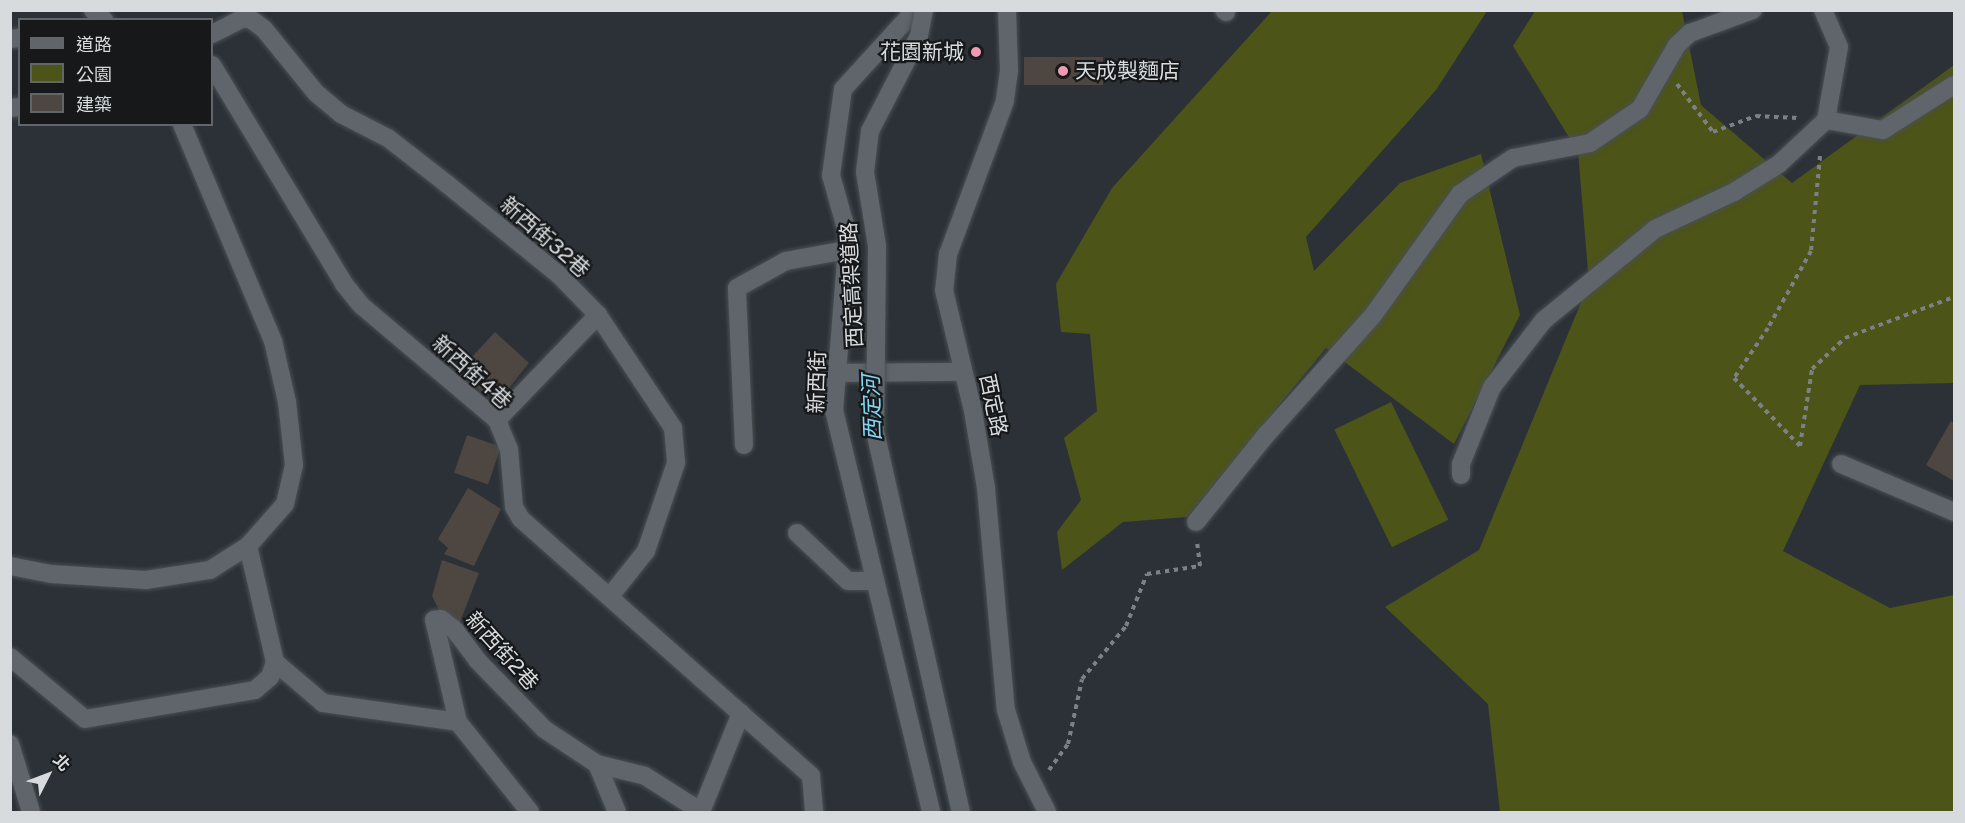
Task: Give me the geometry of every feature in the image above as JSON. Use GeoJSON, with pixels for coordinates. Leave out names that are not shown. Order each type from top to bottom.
{"type":"FeatureCollection","features":[{"type":"Feature","properties":{"kind":"street","name":"新西街"},"geometry":{"type":"LineString","coordinates":[[915,10],[843,89],[831,175],[848,237],[839,374],[834,410],[931,813]]}},
{"type":"Feature","properties":{"kind":"street","name":"西定高架道路"},"geometry":{"type":"LineString","coordinates":[[924,10],[919,36],[870,131],[866,162],[877,246],[875,431],[961,813]]}},
{"type":"Feature","properties":{"kind":"street","name":"西定路"},"geometry":{"type":"LineString","coordinates":[[1007,10],[1009,70],[1005,101],[944,273],[944,290],[973,411],[986,488],[1006,711],[1035,791],[1047,813]]}},
{"type":"Feature","properties":{"kind":"street"},"geometry":{"type":"LineString","coordinates":[[1196,522],[1266,435],[1374,314],[1460,194],[1513,158],[1590,143],[1640,109],[1666,69],[1677,45],[1690,33],[1753,10]]}},
{"type":"Feature","properties":{"kind":"street"},"geometry":{"type":"LineString","coordinates":[[1461,475],[1461,464],[1492,387],[1544,320],[1655,229],[1734,192],[1779,164],[1826,120],[1839,47],[1823,10]]}},
{"type":"Feature","properties":{"kind":"street","name":"新西街32巷"},"geometry":{"type":"LineString","coordinates":[[213,33],[243,18],[252,20],[264,29],[316,93],[341,114],[388,138],[430,171],[559,275],[598,315],[673,428],[676,463],[646,551],[611,595]]}},
{"type":"Feature","properties":{"kind":"street","name":"新西街4巷"},"geometry":{"type":"LineString","coordinates":[[213,67],[344,284],[362,306],[497,420],[509,449],[514,507],[521,519],[611,595],[811,776],[814,813]]}},
{"type":"Feature","properties":{"kind":"street"},"geometry":{"type":"LineString","coordinates":[[1826,120],[1883,130],[1954,85]]}},
{"type":"Feature","properties":{"kind":"street"},"geometry":{"type":"LineString","coordinates":[[10,566],[51,574],[146,580],[210,570],[248,546],[285,504],[294,465],[287,402],[273,341],[183,126]]}},
{"type":"Feature","properties":{"kind":"street"},"geometry":{"type":"LineString","coordinates":[[744,445],[737,288],[786,261],[846,250]]}},
{"type":"Feature","properties":{"kind":"street"},"geometry":{"type":"LineString","coordinates":[[497,420],[598,315]]}},
{"type":"Feature","properties":{"kind":"street"},"geometry":{"type":"LineString","coordinates":[[839,374],[962,372]]}},
{"type":"Feature","properties":{"kind":"street"},"geometry":{"type":"LineString","coordinates":[[1841,464],[1954,512]]}},
{"type":"Feature","properties":{"kind":"street"},"geometry":{"type":"LineString","coordinates":[[797,533],[848,581],[875,580]]}},
{"type":"Feature","properties":{"kind":"street"},"geometry":{"type":"LineString","coordinates":[[10,657],[85,719],[255,690],[270,677],[275,662],[248,546]]}},
{"type":"Feature","properties":{"kind":"street","name":"新西街2巷"},"geometry":{"type":"LineString","coordinates":[[530,813],[458,722],[434,620],[441,619],[454,628],[477,660],[544,729],[597,764]]}},
{"type":"Feature","properties":{"kind":"street"},"geometry":{"type":"LineString","coordinates":[[275,662],[323,703],[458,722]]}},
{"type":"Feature","properties":{"kind":"street"},"geometry":{"type":"LineString","coordinates":[[597,764],[645,776],[701,812],[741,712]]}},
{"type":"Feature","properties":{"kind":"street"},"geometry":{"type":"LineString","coordinates":[[10,744],[31,813]]}},
{"type":"Feature","properties":{"kind":"street"},"geometry":{"type":"LineString","coordinates":[[597,764],[617,813]]}},
{"type":"Feature","properties":{"kind":"path"},"geometry":{"type":"LineString","coordinates":[[1666,69],[1713,132],[1756,117],[1826,120],[1810,251],[1768,328],[1734,378],[1800,446],[1812,369],[1845,338],[1954,297]]}},
{"type":"Feature","properties":{"kind":"path"},"geometry":{"type":"LineString","coordinates":[[1035,791],[1068,744],[1082,679],[1126,626],[1147,574],[1200,566],[1196,522]]}},
{"type":"Feature","properties":{"kind":"green space"},"geometry":{"type":"Polygon","coordinates":[[[1272,11],[1487,11],[1436,90],[1306,237],[1314,271],[1400,183],[1481,154],[1520,315],[1454,444],[1326,348],[1187,517],[1123,522],[1062,570],[1057,532],[1081,500],[1064,438],[1097,411],[1090,334],[1061,332],[1056,284],[1112,188],[1272,11]]]}},
{"type":"Feature","properties":{"kind":"green space"},"geometry":{"type":"Polygon","coordinates":[[[1535,11],[1682,11],[1701,105],[1792,183],[1954,65],[1954,383],[1860,385],[1783,551],[1890,608],[1954,595],[1954,812],[1500,812],[1488,704],[1385,607],[1479,550],[1589,283],[1578,152],[1513,46],[1535,11]]]}},
{"type":"Feature","properties":{"kind":"green space"},"geometry":{"type":"Polygon","coordinates":[[[1391,402],[1448,520],[1392,547],[1334,430],[1391,402]]]}},
{"type":"Feature","properties":{"kind":"building","name":"天成製麵店"},"geometry":{"type":"Polygon","coordinates":[[[1024,57],[1103,57],[1103,85],[1024,85],[1024,57]]]}},
{"type":"Feature","properties":{"kind":"building"},"geometry":{"type":"Polygon","coordinates":[[[495,332],[529,363],[498,402],[467,381],[470,359],[495,332]]]}},
{"type":"Feature","properties":{"kind":"building"},"geometry":{"type":"Polygon","coordinates":[[[1951,421],[1954,423],[1954,481],[1926,465],[1951,421]]]}},
{"type":"Feature","properties":{"kind":"building"},"geometry":{"type":"Polygon","coordinates":[[[467,435],[501,447],[488,485],[454,473],[467,435]]]}},
{"type":"Feature","properties":{"kind":"building"},"geometry":{"type":"Polygon","coordinates":[[[468,488],[501,509],[474,566],[444,554],[448,548],[438,539],[468,488]]]}},
{"type":"Feature","properties":{"kind":"building"},"geometry":{"type":"Polygon","coordinates":[[[442,560],[479,573],[458,627],[442,616],[432,596],[442,560]]]}},
{"type":"Feature","properties":{"kind":"place","name":"花園新城"},"geometry":{"type":"Point","coordinates":[976,52]}},
{"type":"Feature","properties":{"kind":"place","name":"天成製麵店"},"geometry":{"type":"Point","coordinates":[1063,71]}},
{"type":"Feature","properties":{"kind":"water label","name":"西定河"},"geometry":{"type":"Point","coordinates":[872,408]}}]}
